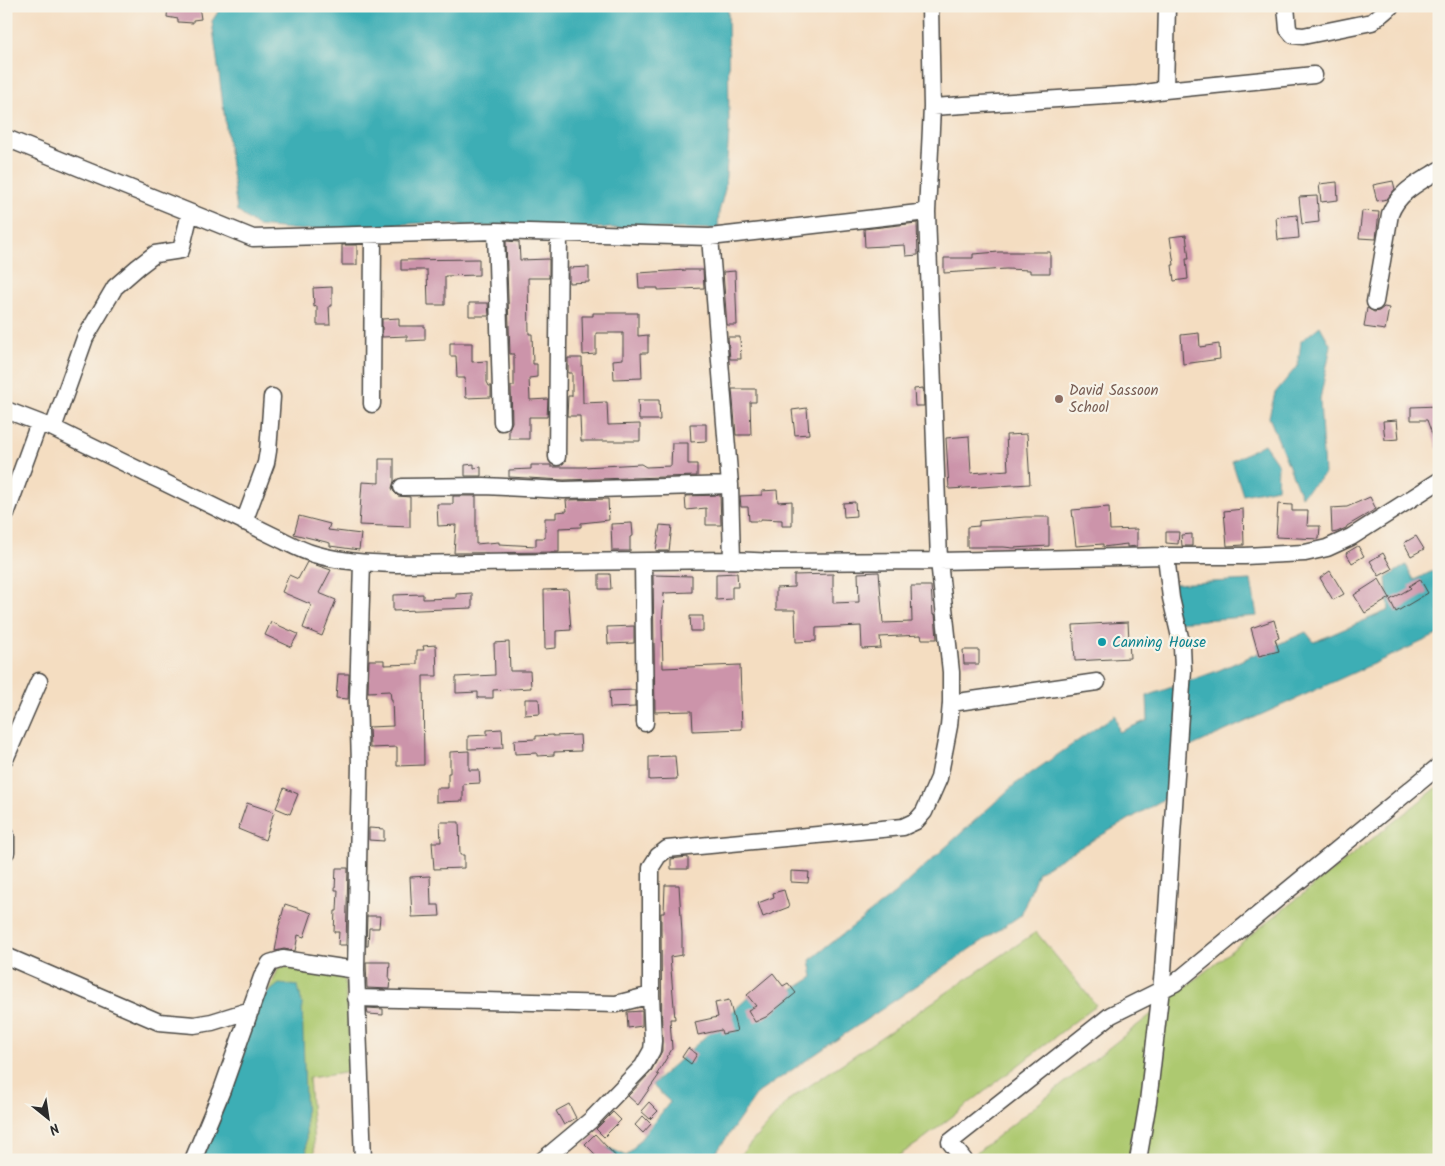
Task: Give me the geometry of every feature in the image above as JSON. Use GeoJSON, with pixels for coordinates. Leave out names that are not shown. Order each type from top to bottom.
{"type":"FeatureCollection","features":[{"type":"Feature","properties":{"kind":"street"},"geometry":{"type":"LineString","coordinates":[[543,1160],[591,1120],[643,1066],[652,1050],[651,868],[658,856],[667,849],[903,826],[916,821],[924,812],[939,778],[949,726],[951,672],[939,561],[927,212],[932,107],[930,6]]}},
{"type":"Feature","properties":{"kind":"street"},"geometry":{"type":"LineString","coordinates":[[1165,90],[1167,6]]}},
{"type":"Feature","properties":{"kind":"street"},"geometry":{"type":"LineString","coordinates":[[1286,6],[1288,29],[1293,35],[1303,36],[1372,22],[1391,6]]}},
{"type":"Feature","properties":{"kind":"street"},"geometry":{"type":"LineString","coordinates":[[932,107],[1138,94],[1314,74]]}},
{"type":"Feature","properties":{"kind":"street"},"geometry":{"type":"LineString","coordinates":[[6,138],[253,238],[496,231],[710,237],[927,212]]}},
{"type":"Feature","properties":{"kind":"street"},"geometry":{"type":"LineString","coordinates":[[1375,302],[1390,214],[1395,203],[1402,194],[1439,170]]}},
{"type":"Feature","properties":{"kind":"street"},"geometry":{"type":"LineString","coordinates":[[6,514],[85,338],[110,294],[115,287],[155,254],[181,250],[190,213]]}},
{"type":"Feature","properties":{"kind":"street"},"geometry":{"type":"LineString","coordinates":[[496,231],[502,422]]}},
{"type":"Feature","properties":{"kind":"street"},"geometry":{"type":"LineString","coordinates":[[557,457],[559,233]]}},
{"type":"Feature","properties":{"kind":"street"},"geometry":{"type":"LineString","coordinates":[[372,404],[373,235]]}},
{"type":"Feature","properties":{"kind":"street"},"geometry":{"type":"LineString","coordinates":[[710,237],[730,485],[732,560]]}},
{"type":"Feature","properties":{"kind":"street"},"geometry":{"type":"LineString","coordinates":[[244,522],[266,463],[272,397]]}},
{"type":"Feature","properties":{"kind":"street"},"geometry":{"type":"LineString","coordinates":[[6,410],[46,425],[313,554],[362,563],[732,560],[773,562],[939,561],[1253,556],[1305,553],[1326,548],[1351,537],[1439,481]]}},
{"type":"Feature","properties":{"kind":"street"},"geometry":{"type":"LineString","coordinates":[[402,487],[484,486],[564,490],[730,485]]}},
{"type":"Feature","properties":{"kind":"street"},"geometry":{"type":"LineString","coordinates":[[1138,1160],[1148,1102],[1163,971],[1184,656],[1180,630],[1171,598],[1166,556]]}},
{"type":"Feature","properties":{"kind":"street"},"geometry":{"type":"LineString","coordinates":[[643,562],[645,723]]}},
{"type":"Feature","properties":{"kind":"street"},"geometry":{"type":"LineString","coordinates":[[362,563],[358,699],[360,764],[356,998],[363,1160]]}},
{"type":"Feature","properties":{"kind":"street"},"geometry":{"type":"LineString","coordinates":[[6,757],[39,681]]}},
{"type":"Feature","properties":{"kind":"street"},"geometry":{"type":"LineString","coordinates":[[951,703],[1097,682]]}},
{"type":"Feature","properties":{"kind":"street"},"geometry":{"type":"LineString","coordinates":[[964,1160],[950,1142],[1111,1015],[1175,983],[1439,766]]}},
{"type":"Feature","properties":{"kind":"street"},"geometry":{"type":"LineString","coordinates":[[6,835],[6,852]]}},
{"type":"Feature","properties":{"kind":"street"},"geometry":{"type":"LineString","coordinates":[[6,956],[159,1022],[194,1025],[212,1022],[251,1010]]}},
{"type":"Feature","properties":{"kind":"street"},"geometry":{"type":"LineString","coordinates":[[193,1160],[222,1090],[262,976],[270,963],[283,959],[356,970]]}},
{"type":"Feature","properties":{"kind":"street"},"geometry":{"type":"LineString","coordinates":[[356,998],[616,1004],[651,995]]}},
{"type":"Feature","properties":{"kind":"green space"},"geometry":{"type":"Polygon","coordinates":[[[1439,786],[1439,1160],[980,1160],[975,1154],[1439,786]]]}},
{"type":"Feature","properties":{"kind":"green space"},"geometry":{"type":"Polygon","coordinates":[[[1036,932],[1096,1005],[918,1143],[892,1160],[736,1160],[790,1099],[1036,932]]]}},
{"type":"Feature","properties":{"kind":"green space"},"geometry":{"type":"Polygon","coordinates":[[[279,967],[344,969],[351,1072],[309,1078],[315,1160],[199,1160],[279,967]]]}},
{"type":"Feature","properties":{"kind":"water"},"geometry":{"type":"Polygon","coordinates":[[[220,6],[728,6],[729,132],[725,189],[719,212],[718,229],[490,227],[425,223],[301,230],[257,226],[237,211],[212,21],[220,6]]]}},
{"type":"Feature","properties":{"kind":"water"},"geometry":{"type":"Polygon","coordinates":[[[1320,326],[1331,346],[1320,399],[1324,475],[1301,496],[1269,417],[1275,393],[1298,365],[1301,341],[1320,326]]]}},
{"type":"Feature","properties":{"kind":"water"},"geometry":{"type":"Polygon","coordinates":[[[1264,444],[1278,464],[1277,488],[1243,495],[1232,461],[1264,444]]]}},
{"type":"Feature","properties":{"kind":"water"},"geometry":{"type":"Polygon","coordinates":[[[1406,565],[1414,580],[1439,568],[1439,634],[1170,756],[1171,795],[1038,872],[1021,915],[758,1093],[711,1160],[589,1160],[602,1145],[627,1156],[670,1102],[652,1085],[765,982],[789,992],[813,977],[810,960],[894,894],[1014,785],[1115,715],[1119,732],[1148,720],[1147,696],[1217,671],[1306,632],[1314,642],[1389,610],[1386,578],[1406,565]]]}},
{"type":"Feature","properties":{"kind":"water"},"geometry":{"type":"Polygon","coordinates":[[[1251,580],[1257,616],[1177,622],[1160,594],[1172,584],[1251,580]]]}},
{"type":"Feature","properties":{"kind":"water"},"geometry":{"type":"Polygon","coordinates":[[[279,984],[298,986],[302,1004],[307,1160],[196,1160],[254,1004],[279,984]]]}},
{"type":"Feature","properties":{"kind":"building"},"geometry":{"type":"Polygon","coordinates":[[[168,6],[199,6],[201,19],[193,20],[193,23],[178,22],[178,19],[167,17],[168,6]]]}},
{"type":"Feature","properties":{"kind":"building"},"geometry":{"type":"Polygon","coordinates":[[[1393,181],[1395,189],[1387,199],[1377,201],[1373,185],[1393,181]]]}},
{"type":"Feature","properties":{"kind":"building"},"geometry":{"type":"Polygon","coordinates":[[[1337,182],[1338,200],[1321,202],[1319,184],[1337,182]]]}},
{"type":"Feature","properties":{"kind":"building"},"geometry":{"type":"Polygon","coordinates":[[[1317,196],[1319,222],[1302,224],[1299,197],[1317,196]]]}},
{"type":"Feature","properties":{"kind":"building"},"geometry":{"type":"Polygon","coordinates":[[[1362,211],[1379,212],[1376,239],[1359,238],[1362,211]]]}},
{"type":"Feature","properties":{"kind":"building"},"geometry":{"type":"Polygon","coordinates":[[[1297,215],[1299,238],[1278,240],[1276,217],[1297,215]]]}},
{"type":"Feature","properties":{"kind":"building"},"geometry":{"type":"Polygon","coordinates":[[[917,223],[918,255],[906,256],[905,245],[865,247],[864,229],[917,223]]]}},
{"type":"Feature","properties":{"kind":"building"},"geometry":{"type":"Polygon","coordinates":[[[1186,235],[1189,259],[1186,259],[1188,279],[1174,281],[1170,237],[1186,235]]]}},
{"type":"Feature","properties":{"kind":"building"},"geometry":{"type":"Polygon","coordinates":[[[506,241],[519,242],[520,260],[549,259],[549,278],[528,278],[529,334],[532,334],[533,364],[537,364],[537,377],[529,378],[530,400],[548,399],[547,417],[529,417],[529,439],[509,439],[509,429],[512,422],[511,386],[514,386],[514,354],[510,354],[506,241]]]}},
{"type":"Feature","properties":{"kind":"building"},"geometry":{"type":"Polygon","coordinates":[[[342,245],[357,245],[357,265],[342,265],[342,245]]]}},
{"type":"Feature","properties":{"kind":"building"},"geometry":{"type":"Polygon","coordinates":[[[1050,252],[1050,273],[1030,273],[1030,270],[1006,269],[944,273],[944,258],[973,258],[973,254],[1050,252]]]}},
{"type":"Feature","properties":{"kind":"building"},"geometry":{"type":"Polygon","coordinates":[[[479,259],[479,275],[445,276],[445,305],[428,305],[427,270],[401,270],[401,260],[479,259]]]}},
{"type":"Feature","properties":{"kind":"building"},"geometry":{"type":"Polygon","coordinates":[[[589,267],[589,282],[569,283],[569,268],[589,267]]]}},
{"type":"Feature","properties":{"kind":"building"},"geometry":{"type":"Polygon","coordinates":[[[703,270],[704,288],[658,290],[658,288],[639,288],[638,273],[703,270]]]}},
{"type":"Feature","properties":{"kind":"building"},"geometry":{"type":"Polygon","coordinates":[[[735,271],[737,325],[727,325],[723,272],[735,271]]]}},
{"type":"Feature","properties":{"kind":"building"},"geometry":{"type":"Polygon","coordinates":[[[332,287],[332,306],[329,306],[330,325],[317,325],[317,306],[314,307],[313,288],[332,287]]]}},
{"type":"Feature","properties":{"kind":"building"},"geometry":{"type":"Polygon","coordinates":[[[469,303],[488,303],[489,316],[469,316],[469,303]]]}},
{"type":"Feature","properties":{"kind":"building"},"geometry":{"type":"Polygon","coordinates":[[[1384,307],[1389,308],[1385,330],[1364,327],[1367,308],[1374,312],[1384,307]]]}},
{"type":"Feature","properties":{"kind":"building"},"geometry":{"type":"Polygon","coordinates":[[[593,313],[638,313],[638,336],[648,335],[648,353],[641,353],[642,378],[614,379],[613,360],[623,359],[623,333],[596,333],[596,354],[583,355],[582,316],[593,316],[593,313]]]}},
{"type":"Feature","properties":{"kind":"building"},"geometry":{"type":"Polygon","coordinates":[[[399,318],[399,326],[425,326],[425,340],[407,341],[407,336],[382,337],[382,319],[399,318]]]}},
{"type":"Feature","properties":{"kind":"building"},"geometry":{"type":"Polygon","coordinates":[[[1199,333],[1200,347],[1219,344],[1220,359],[1183,364],[1181,335],[1199,333]]]}},
{"type":"Feature","properties":{"kind":"building"},"geometry":{"type":"Polygon","coordinates":[[[728,337],[740,337],[741,359],[730,359],[728,337]]]}},
{"type":"Feature","properties":{"kind":"building"},"geometry":{"type":"Polygon","coordinates":[[[450,343],[472,343],[472,362],[487,361],[487,382],[491,386],[491,397],[466,398],[465,378],[457,378],[456,356],[450,356],[450,343]]]}},
{"type":"Feature","properties":{"kind":"building"},"geometry":{"type":"Polygon","coordinates":[[[568,358],[582,358],[583,403],[607,402],[608,425],[640,424],[640,441],[581,441],[580,416],[567,416],[568,396],[572,396],[572,373],[568,373],[568,358]]]}},
{"type":"Feature","properties":{"kind":"building"},"geometry":{"type":"Polygon","coordinates":[[[923,388],[924,406],[915,406],[914,389],[923,388]]]}},
{"type":"Feature","properties":{"kind":"building"},"geometry":{"type":"Polygon","coordinates":[[[732,389],[756,389],[756,402],[750,402],[751,435],[736,435],[732,389]]]}},
{"type":"Feature","properties":{"kind":"building"},"geometry":{"type":"Polygon","coordinates":[[[638,400],[659,400],[660,420],[639,420],[638,400]]]}},
{"type":"Feature","properties":{"kind":"building"},"geometry":{"type":"Polygon","coordinates":[[[1439,406],[1439,448],[1437,448],[1427,420],[1411,420],[1411,407],[1439,406]]]}},
{"type":"Feature","properties":{"kind":"building"},"geometry":{"type":"Polygon","coordinates":[[[807,408],[809,434],[795,435],[792,410],[807,408]]]}},
{"type":"Feature","properties":{"kind":"building"},"geometry":{"type":"Polygon","coordinates":[[[1397,420],[1399,439],[1385,440],[1383,421],[1397,420]]]}},
{"type":"Feature","properties":{"kind":"building"},"geometry":{"type":"Polygon","coordinates":[[[690,424],[706,424],[706,441],[691,442],[690,424]]]}},
{"type":"Feature","properties":{"kind":"building"},"geometry":{"type":"Polygon","coordinates":[[[1027,434],[1030,484],[949,489],[946,438],[969,436],[971,473],[1008,470],[1006,435],[1027,434]]]}},
{"type":"Feature","properties":{"kind":"building"},"geometry":{"type":"Polygon","coordinates":[[[672,443],[688,443],[688,464],[697,464],[697,476],[564,480],[509,477],[509,470],[531,469],[531,465],[551,465],[551,467],[641,464],[646,467],[671,466],[672,443]]]}},
{"type":"Feature","properties":{"kind":"building"},"geometry":{"type":"Polygon","coordinates":[[[379,459],[394,459],[394,481],[392,488],[398,496],[410,497],[410,527],[359,525],[362,482],[379,483],[379,459]]]}},
{"type":"Feature","properties":{"kind":"building"},"geometry":{"type":"Polygon","coordinates":[[[474,464],[474,468],[481,467],[481,476],[465,476],[465,465],[474,464]]]}},
{"type":"Feature","properties":{"kind":"building"},"geometry":{"type":"Polygon","coordinates":[[[777,490],[778,502],[792,501],[792,526],[782,526],[782,520],[761,519],[761,521],[749,521],[748,507],[741,507],[740,496],[762,495],[762,491],[777,490]]]}},
{"type":"Feature","properties":{"kind":"building"},"geometry":{"type":"Polygon","coordinates":[[[720,495],[721,525],[706,525],[706,508],[686,510],[685,496],[720,495]]]}},
{"type":"Feature","properties":{"kind":"building"},"geometry":{"type":"Polygon","coordinates":[[[453,496],[476,496],[476,544],[499,542],[499,544],[536,546],[536,538],[545,538],[545,518],[556,518],[556,512],[567,511],[566,500],[608,499],[609,520],[581,523],[581,527],[559,528],[559,552],[454,553],[456,525],[438,526],[437,504],[453,504],[453,496]]]}},
{"type":"Feature","properties":{"kind":"building"},"geometry":{"type":"Polygon","coordinates":[[[1370,497],[1376,509],[1346,528],[1332,533],[1331,508],[1347,507],[1370,497]]]}},
{"type":"Feature","properties":{"kind":"building"},"geometry":{"type":"Polygon","coordinates":[[[855,502],[856,516],[844,517],[843,503],[855,502]]]}},
{"type":"Feature","properties":{"kind":"building"},"geometry":{"type":"Polygon","coordinates":[[[1278,504],[1292,505],[1292,511],[1308,511],[1307,526],[1320,526],[1319,539],[1276,537],[1278,504]]]}},
{"type":"Feature","properties":{"kind":"building"},"geometry":{"type":"Polygon","coordinates":[[[1109,507],[1110,530],[1137,529],[1137,546],[1127,547],[1127,544],[1103,547],[1103,544],[1076,546],[1072,510],[1109,507]]]}},
{"type":"Feature","properties":{"kind":"building"},"geometry":{"type":"Polygon","coordinates":[[[1243,509],[1244,545],[1227,546],[1224,511],[1243,509]]]}},
{"type":"Feature","properties":{"kind":"building"},"geometry":{"type":"Polygon","coordinates":[[[299,516],[330,524],[328,530],[361,534],[359,550],[330,546],[330,543],[294,534],[299,516]]]}},
{"type":"Feature","properties":{"kind":"building"},"geometry":{"type":"Polygon","coordinates":[[[1049,517],[1049,546],[1013,548],[967,547],[967,527],[979,526],[979,521],[1049,517]]]}},
{"type":"Feature","properties":{"kind":"building"},"geometry":{"type":"Polygon","coordinates":[[[632,523],[633,536],[630,537],[630,551],[612,551],[611,524],[632,523]]]}},
{"type":"Feature","properties":{"kind":"building"},"geometry":{"type":"Polygon","coordinates":[[[660,525],[672,526],[669,551],[656,551],[660,525]]]}},
{"type":"Feature","properties":{"kind":"building"},"geometry":{"type":"Polygon","coordinates":[[[1166,532],[1179,532],[1178,544],[1166,543],[1166,532]]]}},
{"type":"Feature","properties":{"kind":"building"},"geometry":{"type":"Polygon","coordinates":[[[1192,534],[1192,546],[1182,546],[1181,535],[1192,534]]]}},
{"type":"Feature","properties":{"kind":"building"},"geometry":{"type":"Polygon","coordinates":[[[1416,536],[1424,549],[1411,556],[1404,543],[1416,536]]]}},
{"type":"Feature","properties":{"kind":"building"},"geometry":{"type":"Polygon","coordinates":[[[1358,546],[1364,556],[1352,563],[1346,553],[1358,546]]]}},
{"type":"Feature","properties":{"kind":"building"},"geometry":{"type":"Polygon","coordinates":[[[1383,553],[1392,569],[1379,576],[1370,561],[1383,553]]]}},
{"type":"Feature","properties":{"kind":"building"},"geometry":{"type":"Polygon","coordinates":[[[307,562],[331,570],[319,593],[336,600],[322,636],[303,628],[311,606],[310,604],[282,592],[289,575],[298,579],[307,562]]]}},
{"type":"Feature","properties":{"kind":"building"},"geometry":{"type":"Polygon","coordinates":[[[1330,571],[1344,594],[1333,600],[1320,578],[1330,571]]]}},
{"type":"Feature","properties":{"kind":"building"},"geometry":{"type":"Polygon","coordinates":[[[879,572],[883,623],[912,622],[911,586],[931,586],[937,639],[922,639],[921,635],[880,637],[881,648],[862,649],[861,626],[816,628],[816,641],[796,642],[795,610],[776,610],[776,588],[794,587],[794,575],[833,574],[833,603],[859,602],[858,573],[879,572]]]}},
{"type":"Feature","properties":{"kind":"building"},"geometry":{"type":"Polygon","coordinates":[[[737,573],[738,587],[732,587],[732,599],[716,600],[716,574],[737,573]]]}},
{"type":"Feature","properties":{"kind":"building"},"geometry":{"type":"Polygon","coordinates":[[[599,574],[610,574],[611,589],[599,589],[599,574]]]}},
{"type":"Feature","properties":{"kind":"building"},"geometry":{"type":"Polygon","coordinates":[[[653,575],[692,576],[692,592],[664,593],[662,626],[663,668],[740,665],[742,729],[693,731],[692,711],[655,712],[653,575]]]}},
{"type":"Feature","properties":{"kind":"building"},"geometry":{"type":"Polygon","coordinates":[[[1379,579],[1390,598],[1365,613],[1354,595],[1379,579]]]}},
{"type":"Feature","properties":{"kind":"building"},"geometry":{"type":"Polygon","coordinates":[[[1420,579],[1428,593],[1396,612],[1390,600],[1411,588],[1409,586],[1420,579]]]}},
{"type":"Feature","properties":{"kind":"building"},"geometry":{"type":"Polygon","coordinates":[[[568,589],[571,630],[556,631],[556,648],[545,649],[544,590],[568,589]]]}},
{"type":"Feature","properties":{"kind":"building"},"geometry":{"type":"Polygon","coordinates":[[[472,593],[472,608],[393,611],[393,595],[423,594],[423,599],[456,598],[456,594],[472,593]]]}},
{"type":"Feature","properties":{"kind":"building"},"geometry":{"type":"Polygon","coordinates":[[[690,616],[703,616],[703,631],[691,631],[690,616]]]}},
{"type":"Feature","properties":{"kind":"building"},"geometry":{"type":"Polygon","coordinates":[[[1274,620],[1279,638],[1275,639],[1279,651],[1259,656],[1251,628],[1274,620]]]}},
{"type":"Feature","properties":{"kind":"building"},"geometry":{"type":"Polygon","coordinates":[[[271,622],[298,634],[291,647],[265,635],[271,622]]]}},
{"type":"Feature","properties":{"kind":"building","name":"Canning House"},"geometry":{"type":"Polygon","coordinates":[[[1128,622],[1130,658],[1075,661],[1073,625],[1128,622]]]}},
{"type":"Feature","properties":{"kind":"building"},"geometry":{"type":"Polygon","coordinates":[[[634,626],[634,643],[608,644],[607,627],[634,626]]]}},
{"type":"Feature","properties":{"kind":"building"},"geometry":{"type":"Polygon","coordinates":[[[509,642],[510,671],[530,671],[531,688],[493,690],[493,698],[478,698],[478,692],[456,693],[456,677],[495,675],[494,643],[509,642]]]}},
{"type":"Feature","properties":{"kind":"building"},"geometry":{"type":"Polygon","coordinates":[[[436,645],[437,676],[423,676],[424,765],[397,766],[397,747],[370,748],[369,727],[393,726],[390,691],[368,692],[369,660],[384,660],[384,665],[417,664],[417,650],[424,650],[423,646],[436,645]]]}},
{"type":"Feature","properties":{"kind":"building"},"geometry":{"type":"Polygon","coordinates":[[[963,650],[979,650],[979,664],[964,664],[963,650]]]}},
{"type":"Feature","properties":{"kind":"building"},"geometry":{"type":"Polygon","coordinates":[[[338,674],[349,674],[348,699],[336,698],[338,674]]]}},
{"type":"Feature","properties":{"kind":"building"},"geometry":{"type":"Polygon","coordinates":[[[635,690],[635,707],[610,708],[609,691],[635,690]]]}},
{"type":"Feature","properties":{"kind":"building"},"geometry":{"type":"Polygon","coordinates":[[[525,699],[539,699],[540,714],[525,715],[525,699]]]}},
{"type":"Feature","properties":{"kind":"building"},"geometry":{"type":"Polygon","coordinates":[[[502,729],[503,748],[468,749],[468,736],[487,735],[487,730],[502,729]]]}},
{"type":"Feature","properties":{"kind":"building"},"geometry":{"type":"Polygon","coordinates":[[[580,735],[581,751],[554,752],[554,755],[537,756],[537,753],[515,754],[514,740],[536,739],[536,736],[580,735]]]}},
{"type":"Feature","properties":{"kind":"building"},"geometry":{"type":"Polygon","coordinates":[[[469,751],[469,770],[479,770],[480,783],[463,784],[463,801],[436,802],[436,788],[448,788],[450,752],[469,751]]]}},
{"type":"Feature","properties":{"kind":"building"},"geometry":{"type":"Polygon","coordinates":[[[675,756],[677,779],[649,780],[649,757],[675,756]]]}},
{"type":"Feature","properties":{"kind":"building"},"geometry":{"type":"Polygon","coordinates":[[[284,788],[298,794],[290,814],[276,808],[284,788]]]}},
{"type":"Feature","properties":{"kind":"building"},"geometry":{"type":"Polygon","coordinates":[[[247,803],[274,812],[265,840],[238,829],[247,803]]]}},
{"type":"Feature","properties":{"kind":"building"},"geometry":{"type":"Polygon","coordinates":[[[440,822],[459,822],[460,855],[464,855],[464,868],[434,869],[432,842],[441,842],[440,822]]]}},
{"type":"Feature","properties":{"kind":"building"},"geometry":{"type":"Polygon","coordinates":[[[369,828],[384,829],[384,841],[369,840],[369,828]]]}},
{"type":"Feature","properties":{"kind":"building"},"geometry":{"type":"Polygon","coordinates":[[[688,857],[688,869],[671,869],[671,859],[688,857]]]}},
{"type":"Feature","properties":{"kind":"building"},"geometry":{"type":"Polygon","coordinates":[[[336,868],[348,868],[346,945],[338,945],[339,932],[334,932],[338,890],[335,890],[336,868]]]}},
{"type":"Feature","properties":{"kind":"building"},"geometry":{"type":"Polygon","coordinates":[[[791,871],[809,872],[808,883],[791,882],[791,871]]]}},
{"type":"Feature","properties":{"kind":"building"},"geometry":{"type":"Polygon","coordinates":[[[430,876],[431,905],[439,905],[440,916],[412,917],[410,877],[430,876]]]}},
{"type":"Feature","properties":{"kind":"building"},"geometry":{"type":"Polygon","coordinates":[[[665,885],[679,885],[682,933],[682,955],[670,957],[675,1019],[670,1019],[672,1049],[657,1074],[659,1075],[638,1105],[628,1096],[650,1073],[662,1051],[661,913],[664,913],[665,885]]]}},
{"type":"Feature","properties":{"kind":"building"},"geometry":{"type":"Polygon","coordinates":[[[784,890],[789,907],[763,917],[758,903],[774,897],[773,893],[784,890]]]}},
{"type":"Feature","properties":{"kind":"building"},"geometry":{"type":"Polygon","coordinates":[[[285,904],[312,913],[304,937],[298,935],[295,951],[284,949],[275,951],[278,929],[285,904]]]}},
{"type":"Feature","properties":{"kind":"building"},"geometry":{"type":"Polygon","coordinates":[[[367,916],[380,916],[379,928],[369,928],[368,946],[366,946],[367,916]]]}},
{"type":"Feature","properties":{"kind":"building"},"geometry":{"type":"Polygon","coordinates":[[[366,962],[390,962],[390,989],[367,988],[366,962]]]}},
{"type":"Feature","properties":{"kind":"building"},"geometry":{"type":"Polygon","coordinates":[[[773,973],[783,986],[788,983],[796,993],[766,1017],[755,1022],[748,1010],[756,1006],[747,995],[773,973]]]}},
{"type":"Feature","properties":{"kind":"building"},"geometry":{"type":"Polygon","coordinates":[[[729,1000],[737,1031],[722,1034],[721,1030],[698,1035],[695,1022],[718,1017],[715,1003],[729,1000]]]}},
{"type":"Feature","properties":{"kind":"building"},"geometry":{"type":"Polygon","coordinates":[[[367,1008],[383,1009],[383,1015],[368,1014],[367,1008]]]}},
{"type":"Feature","properties":{"kind":"building"},"geometry":{"type":"Polygon","coordinates":[[[642,1011],[642,1026],[628,1028],[627,1012],[642,1011]]]}},
{"type":"Feature","properties":{"kind":"building"},"geometry":{"type":"Polygon","coordinates":[[[688,1048],[697,1054],[691,1064],[682,1057],[688,1048]]]}},
{"type":"Feature","properties":{"kind":"building"},"geometry":{"type":"Polygon","coordinates":[[[649,1102],[658,1111],[650,1119],[641,1111],[649,1102]]]}},
{"type":"Feature","properties":{"kind":"building"},"geometry":{"type":"Polygon","coordinates":[[[569,1104],[576,1118],[564,1125],[556,1111],[569,1104]]]}},
{"type":"Feature","properties":{"kind":"building"},"geometry":{"type":"Polygon","coordinates":[[[613,1112],[621,1120],[604,1137],[596,1129],[613,1112]]]}},
{"type":"Feature","properties":{"kind":"building"},"geometry":{"type":"Polygon","coordinates":[[[643,1116],[651,1124],[643,1133],[635,1125],[643,1116]]]}},
{"type":"Feature","properties":{"kind":"building"},"geometry":{"type":"Polygon","coordinates":[[[595,1134],[619,1160],[591,1160],[595,1154],[585,1144],[595,1134]]]}},
{"type":"Feature","properties":{"kind":"place","name":"David Sassoon School"},"geometry":{"type":"Point","coordinates":[1059,399]}},
{"type":"Feature","properties":{"kind":"place","name":"Canning House"},"geometry":{"type":"Point","coordinates":[1102,642]}}]}
